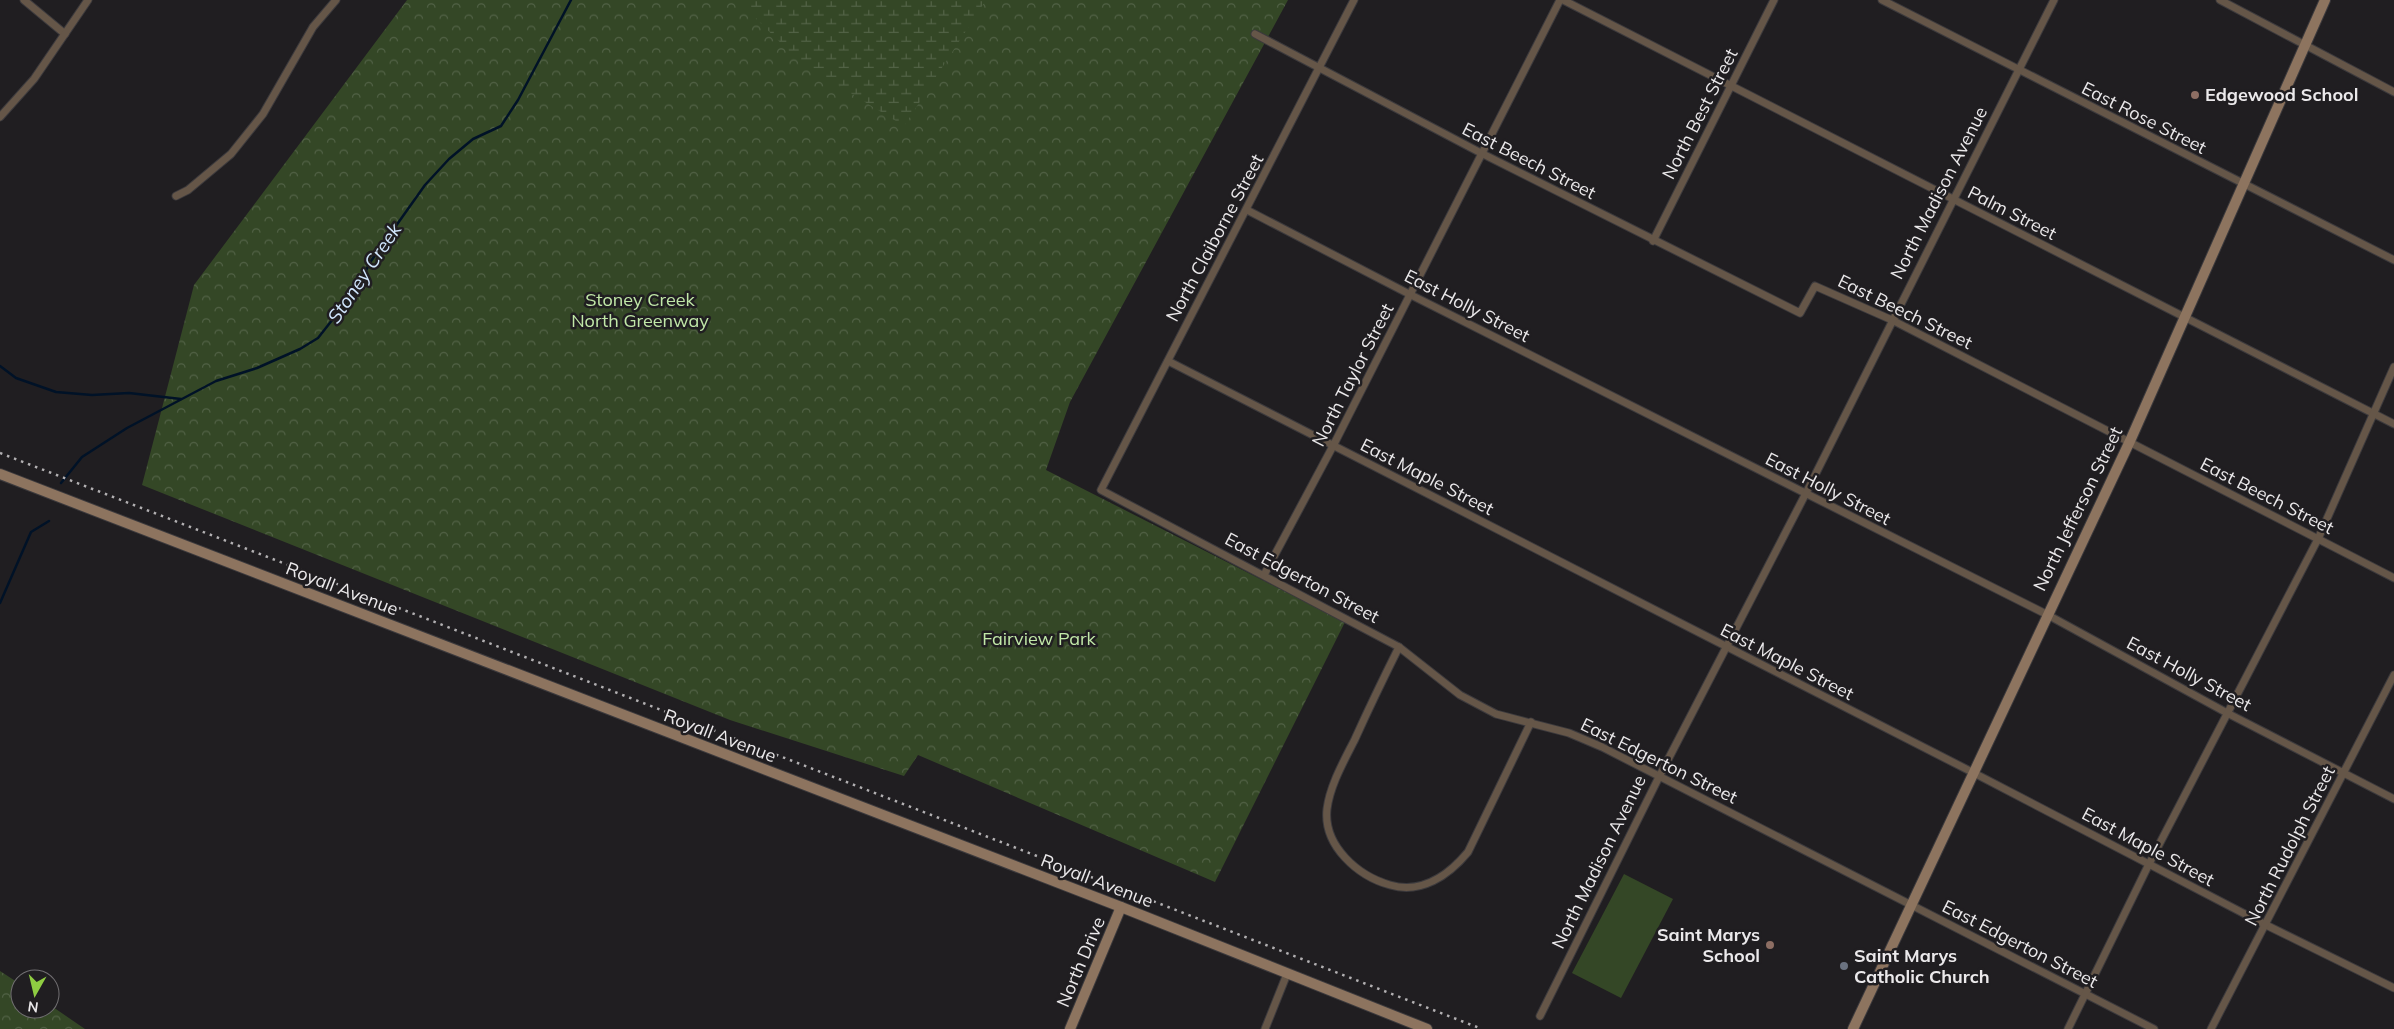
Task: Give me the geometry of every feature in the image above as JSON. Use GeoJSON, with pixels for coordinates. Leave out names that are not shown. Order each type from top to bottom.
{"type":"FeatureCollection","features":[{"type":"Feature","properties":{"kind":"street"},"geometry":{"type":"LineString","coordinates":[[24,0],[65,34]]}},
{"type":"Feature","properties":{"kind":"street"},"geometry":{"type":"LineString","coordinates":[[0,117],[34,79],[88,0]]}},
{"type":"Feature","properties":{"kind":"street"},"geometry":{"type":"LineString","coordinates":[[176,196],[188,190],[231,154],[263,114],[313,27],[336,0]]}},
{"type":"Feature","properties":{"kind":"street","name":"North Claiborne Street"},"geometry":{"type":"LineString","coordinates":[[1102,490],[1354,0]]}},
{"type":"Feature","properties":{"kind":"street","name":"Palm Street"},"geometry":{"type":"LineString","coordinates":[[1562,0],[2394,424]]}},
{"type":"Feature","properties":{"kind":"street","name":"North Taylor Street"},"geometry":{"type":"LineString","coordinates":[[1264,575],[1333,446],[1480,153],[1562,0]]}},
{"type":"Feature","properties":{"kind":"street","name":"North Best Street"},"geometry":{"type":"LineString","coordinates":[[1653,241],[1774,0]]}},
{"type":"Feature","properties":{"kind":"street","name":"East Rose Street"},"geometry":{"type":"LineString","coordinates":[[1882,0],[2244,186],[2394,260]]}},
{"type":"Feature","properties":{"kind":"street","name":"North Madison Avenue"},"geometry":{"type":"LineString","coordinates":[[1540,1016],[1659,777],[1805,494],[2054,0]]}},
{"type":"Feature","properties":{"kind":"street"},"geometry":{"type":"LineString","coordinates":[[2220,0],[2394,92]]}},
{"type":"Feature","properties":{"kind":"street","name":"North Jefferson Street"},"geometry":{"type":"LineString","coordinates":[[1853,1029],[2046,614],[2130,441],[2183,318],[2244,186],[2304,45],[2326,0]]}},
{"type":"Feature","properties":{"kind":"street","name":"East Beech Street"},"geometry":{"type":"LineString","coordinates":[[1255,34],[1319,70],[1480,153],[1800,313],[1815,286],[1892,320],[2394,578]]}},
{"type":"Feature","properties":{"kind":"street","name":"East Holly Street"},"geometry":{"type":"LineString","coordinates":[[1246,210],[1410,295],[2046,614],[2229,714],[2394,799]]}},
{"type":"Feature","properties":{"kind":"street","name":"East Maple Street"},"geometry":{"type":"LineString","coordinates":[[1168,361],[1972,772],[2266,925],[2394,988]]}},
{"type":"Feature","properties":{"kind":"street"},"geometry":{"type":"LineString","coordinates":[[2068,1029],[2149,864],[2229,714],[2318,539],[2394,366]]}},
{"type":"Feature","properties":{"kind":"street","name":"Royall Avenue"},"geometry":{"type":"LineString","coordinates":[[0,474],[1121,908],[1427,1029]]}},
{"type":"Feature","properties":{"kind":"street","name":"East Edgerton Street"},"geometry":{"type":"LineString","coordinates":[[1102,490],[1399,647],[1460,694],[1496,714],[1531,722],[1602,747],[2154,1029]]}},
{"type":"Feature","properties":{"kind":"street"},"geometry":{"type":"LineString","coordinates":[[1399,647],[1347,754],[1327,810],[1328,824],[1336,845],[1351,866],[1378,882],[1404,889],[1430,883],[1452,870],[1468,852],[1531,722]]}},
{"type":"Feature","properties":{"kind":"street","name":"North Rudolph Street"},"geometry":{"type":"LineString","coordinates":[[2212,1029],[2345,774],[2394,675]]}},
{"type":"Feature","properties":{"kind":"street","name":"North Drive"},"geometry":{"type":"LineString","coordinates":[[1070,1029],[1121,908]]}},
{"type":"Feature","properties":{"kind":"street"},"geometry":{"type":"LineString","coordinates":[[1265,1029],[1287,974]]}},
{"type":"Feature","properties":{"kind":"green space","name":"Stoney Creek North Greenway"},"geometry":{"type":"Polygon","coordinates":[[[407,0],[1288,0],[1070,402],[1046,470],[1345,622],[1215,882],[918,755],[904,776],[730,720],[142,485],[194,285],[407,0]]]}},
{"type":"Feature","properties":{"kind":"green space"},"geometry":{"type":"Polygon","coordinates":[[[737,0],[986,0],[904,126],[800,62],[737,0]]]}},
{"type":"Feature","properties":{"kind":"green space"},"geometry":{"type":"Polygon","coordinates":[[[1624,874],[1673,899],[1621,998],[1572,973],[1624,874]]]}},
{"type":"Feature","properties":{"kind":"green space"},"geometry":{"type":"Polygon","coordinates":[[[0,971],[10,978],[10,1019],[60,1019],[60,1012],[85,1029],[0,1029],[0,971]]]}},
{"type":"Feature","properties":{"kind":"waterway","name":"Stoney Creek"},"geometry":{"type":"LineString","coordinates":[[61,483],[82,457],[127,428],[216,381],[257,368],[300,349],[318,338],[355,291],[371,261],[425,185],[449,159],[473,139],[501,126],[518,100],[571,0]]}},
{"type":"Feature","properties":{"kind":"waterway"},"geometry":{"type":"LineString","coordinates":[[0,366],[16,378],[56,392],[92,395],[129,393],[181,399]]}},
{"type":"Feature","properties":{"kind":"waterway","name":"Stoney Creek"},"geometry":{"type":"LineString","coordinates":[[0,603],[31,532],[49,521]]}},
{"type":"Feature","properties":{"kind":"railway"},"geometry":{"type":"LineString","coordinates":[[0,453],[1482,1029]]}},
{"type":"Feature","properties":{"kind":"place","name":"Edgewood School"},"geometry":{"type":"Point","coordinates":[2195,95]}},
{"type":"Feature","properties":{"kind":"place","name":"Saint Marys School"},"geometry":{"type":"Point","coordinates":[1770,945]}},
{"type":"Feature","properties":{"kind":"place","name":"Saint Marys Catholic Church"},"geometry":{"type":"Point","coordinates":[1844,966]}},
{"type":"Feature","properties":{"kind":"park label","name":"Fairview Park"},"geometry":{"type":"Point","coordinates":[1039,639]}}]}
